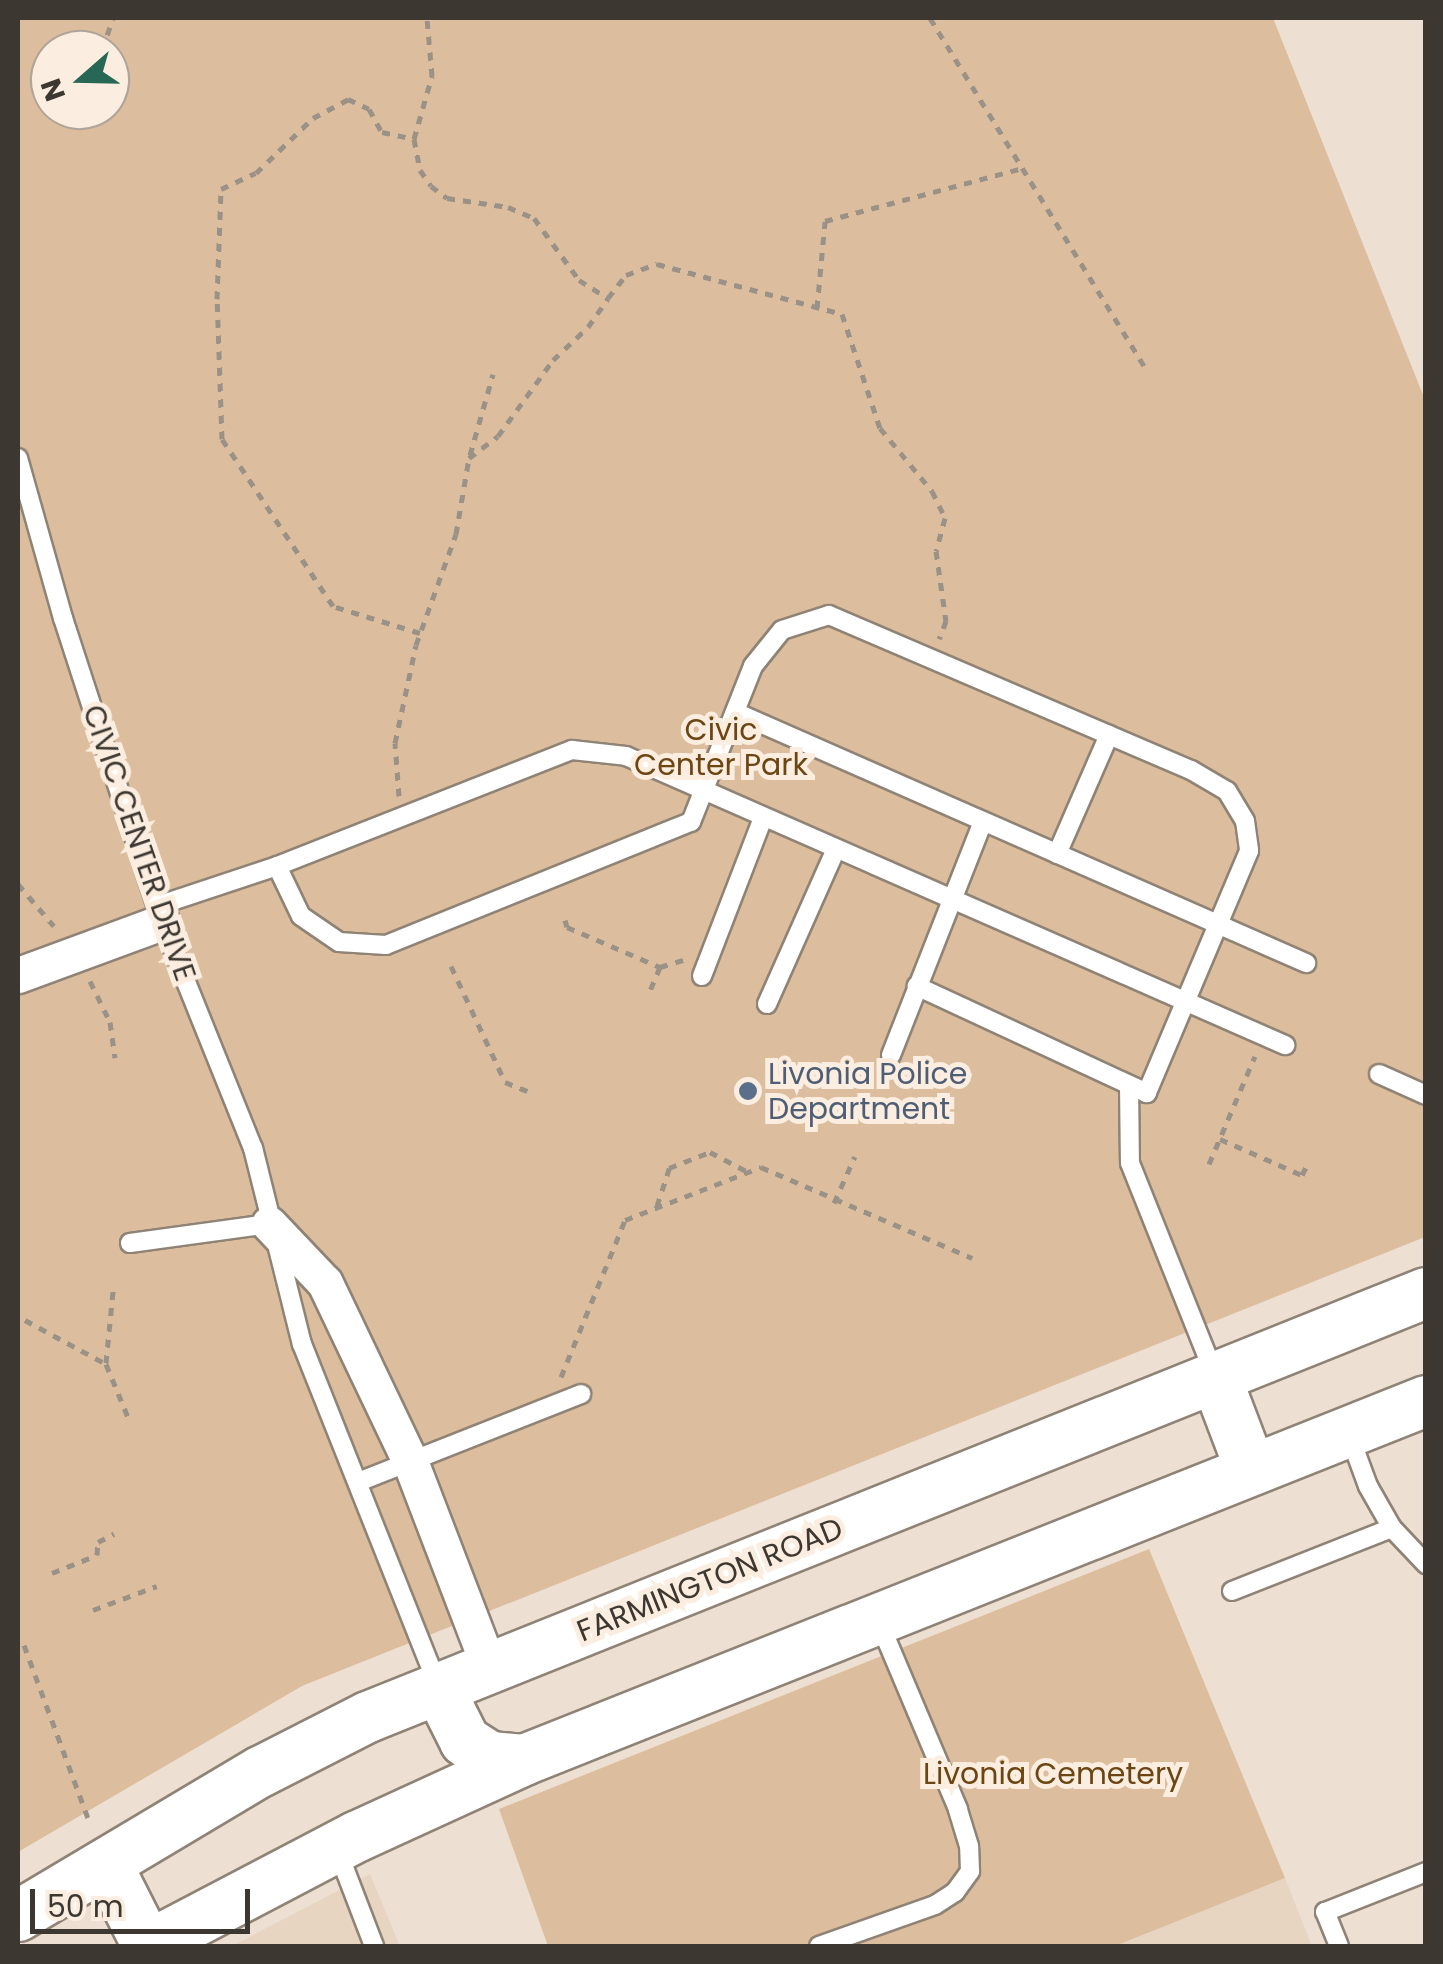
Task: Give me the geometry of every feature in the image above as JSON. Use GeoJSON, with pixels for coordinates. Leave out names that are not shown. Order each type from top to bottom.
{"type":"FeatureCollection","features":[{"type":"Feature","properties":{"kind":"main road","name":"FARMINGTON ROAD"},"geometry":{"type":"LineString","coordinates":[[18,1916],[305,1746],[490,1668],[1426,1293]]}},
{"type":"Feature","properties":{"kind":"main road"},"geometry":{"type":"LineString","coordinates":[[1216,1378],[1251,1470]]}},
{"type":"Feature","properties":{"kind":"main road"},"geometry":{"type":"LineString","coordinates":[[107,1865],[148,1946],[336,1847],[524,1760],[1426,1401]]}},
{"type":"Feature","properties":{"kind":"main road"},"geometry":{"type":"LineString","coordinates":[[439,1689],[465,1741],[490,1757],[524,1760]]}},
{"type":"Feature","properties":{"kind":"street"},"geometry":{"type":"LineString","coordinates":[[21,970],[160,914]]}},
{"type":"Feature","properties":{"kind":"street"},"geometry":{"type":"LineString","coordinates":[[269,1224],[324,1284],[410,1461],[490,1668]]}},
{"type":"Feature","properties":{"kind":"lane","name":"CIVIC CENTER DRIVE"},"geometry":{"type":"LineString","coordinates":[[18,458],[62,618],[160,914],[253,1148],[302,1344],[439,1689]]}},
{"type":"Feature","properties":{"kind":"lane"},"geometry":{"type":"LineString","coordinates":[[278,866],[301,916],[339,942],[386,945],[691,822],[752,666],[782,630],[829,615],[1192,770],[1226,791],[1245,821],[1248,851],[1147,1093],[917,986]]}},
{"type":"Feature","properties":{"kind":"lane"},"geometry":{"type":"LineString","coordinates":[[734,712],[1306,962]]}},
{"type":"Feature","properties":{"kind":"lane"},"geometry":{"type":"LineString","coordinates":[[1057,854],[1109,734]]}},
{"type":"Feature","properties":{"kind":"lane"},"geometry":{"type":"LineString","coordinates":[[160,914],[572,750],[626,756],[1286,1046]]}},
{"type":"Feature","properties":{"kind":"lane"},"geometry":{"type":"LineString","coordinates":[[702,976],[763,818]]}},
{"type":"Feature","properties":{"kind":"lane"},"geometry":{"type":"LineString","coordinates":[[890,1056],[983,822]]}},
{"type":"Feature","properties":{"kind":"lane"},"geometry":{"type":"LineString","coordinates":[[767,1004],[836,849]]}},
{"type":"Feature","properties":{"kind":"lane"},"geometry":{"type":"LineString","coordinates":[[1379,1074],[1426,1095]]}},
{"type":"Feature","properties":{"kind":"lane"},"geometry":{"type":"LineString","coordinates":[[1129,1085],[1130,1162],[1216,1378]]}},
{"type":"Feature","properties":{"kind":"lane"},"geometry":{"type":"LineString","coordinates":[[130,1244],[269,1224]]}},
{"type":"Feature","properties":{"kind":"lane"},"geometry":{"type":"LineString","coordinates":[[358,1482],[582,1394]]}},
{"type":"Feature","properties":{"kind":"lane"},"geometry":{"type":"LineString","coordinates":[[1348,1432],[1368,1486],[1392,1528],[1426,1564]]}},
{"type":"Feature","properties":{"kind":"lane"},"geometry":{"type":"LineString","coordinates":[[1232,1591],[1392,1528]]}},
{"type":"Feature","properties":{"kind":"lane"},"geometry":{"type":"LineString","coordinates":[[818,1946],[935,1905],[954,1892],[970,1871],[969,1846],[958,1809],[878,1620]]}},
{"type":"Feature","properties":{"kind":"lane"},"geometry":{"type":"LineString","coordinates":[[336,1847],[374,1946]]}},
{"type":"Feature","properties":{"kind":"lane"},"geometry":{"type":"LineString","coordinates":[[1339,1946],[1326,1912],[1426,1872]]}},
{"type":"Feature","properties":{"kind":"path"},"geometry":{"type":"LineString","coordinates":[[427,18],[432,76],[414,139],[420,170],[430,186],[446,198],[508,207],[534,218],[579,280],[608,298]]}},
{"type":"Feature","properties":{"kind":"path"},"geometry":{"type":"LineString","coordinates":[[930,18],[1146,368]]}},
{"type":"Feature","properties":{"kind":"path"},"geometry":{"type":"LineString","coordinates":[[414,139],[382,132],[369,109],[348,99],[313,118],[256,173],[221,189],[217,299],[222,439],[231,454],[333,606],[420,633]]}},
{"type":"Feature","properties":{"kind":"path"},"geometry":{"type":"LineString","coordinates":[[817,308],[825,221],[1023,168]]}},
{"type":"Feature","properties":{"kind":"path"},"geometry":{"type":"LineString","coordinates":[[470,458],[498,436],[553,360],[588,328],[626,275],[657,264],[842,314],[880,428],[932,491],[945,518],[936,551],[946,621],[930,657]]}},
{"type":"Feature","properties":{"kind":"path"},"geometry":{"type":"LineString","coordinates":[[404,816],[395,743],[420,633],[456,534],[470,458],[493,374]]}},
{"type":"Feature","properties":{"kind":"path"},"geometry":{"type":"LineString","coordinates":[[18,884],[66,940]]}},
{"type":"Feature","properties":{"kind":"path"},"geometry":{"type":"LineString","coordinates":[[565,920],[568,927],[660,967],[650,991]]}},
{"type":"Feature","properties":{"kind":"path"},"geometry":{"type":"LineString","coordinates":[[451,966],[505,1082],[534,1094]]}},
{"type":"Feature","properties":{"kind":"path"},"geometry":{"type":"LineString","coordinates":[[86,974],[110,1022],[115,1058]]}},
{"type":"Feature","properties":{"kind":"path"},"geometry":{"type":"LineString","coordinates":[[1209,1164],[1256,1054]]}},
{"type":"Feature","properties":{"kind":"path"},"geometry":{"type":"LineString","coordinates":[[1220,1138],[1302,1175],[1306,1165]]}},
{"type":"Feature","properties":{"kind":"path"},"geometry":{"type":"LineString","coordinates":[[657,1207],[669,1168],[688,1158],[710,1152],[748,1172]]}},
{"type":"Feature","properties":{"kind":"path"},"geometry":{"type":"LineString","coordinates":[[834,1201],[855,1156]]}},
{"type":"Feature","properties":{"kind":"path"},"geometry":{"type":"LineString","coordinates":[[561,1377],[625,1220],[761,1167],[972,1258]]}},
{"type":"Feature","properties":{"kind":"path"},"geometry":{"type":"LineString","coordinates":[[113,1291],[106,1364],[130,1422]]}},
{"type":"Feature","properties":{"kind":"path"},"geometry":{"type":"LineString","coordinates":[[26,1320],[106,1364]]}},
{"type":"Feature","properties":{"kind":"path"},"geometry":{"type":"LineString","coordinates":[[52,1572],[97,1556],[98,1542],[114,1534]]}},
{"type":"Feature","properties":{"kind":"path"},"geometry":{"type":"LineString","coordinates":[[93,1610],[157,1586]]}},
{"type":"Feature","properties":{"kind":"path"},"geometry":{"type":"LineString","coordinates":[[24,1645],[88,1818]]}},
{"type":"Feature","properties":{"kind":"shaded area"},"geometry":{"type":"Polygon","coordinates":[[[370,1874],[400,1946],[232,1946],[370,1874]]]}},
{"type":"Feature","properties":{"kind":"shaded area"},"geometry":{"type":"Polygon","coordinates":[[[1285,1878],[1312,1946],[1115,1946],[1285,1878]]]}},
{"type":"Feature","properties":{"kind":"green space","name":"Civic Center Park"},"geometry":{"type":"Polygon","coordinates":[[[18,18],[1273,18],[1425,400],[1425,1237],[302,1686],[18,1852],[18,18]]]}},
{"type":"Feature","properties":{"kind":"green space","name":"Livonia Cemetery"},"geometry":{"type":"Polygon","coordinates":[[[1149,1549],[1285,1878],[1115,1946],[548,1946],[499,1809],[1149,1549]]]}},
{"type":"Feature","properties":{"kind":"place","name":"Livonia Police Department"},"geometry":{"type":"Point","coordinates":[748,1091]}}]}
